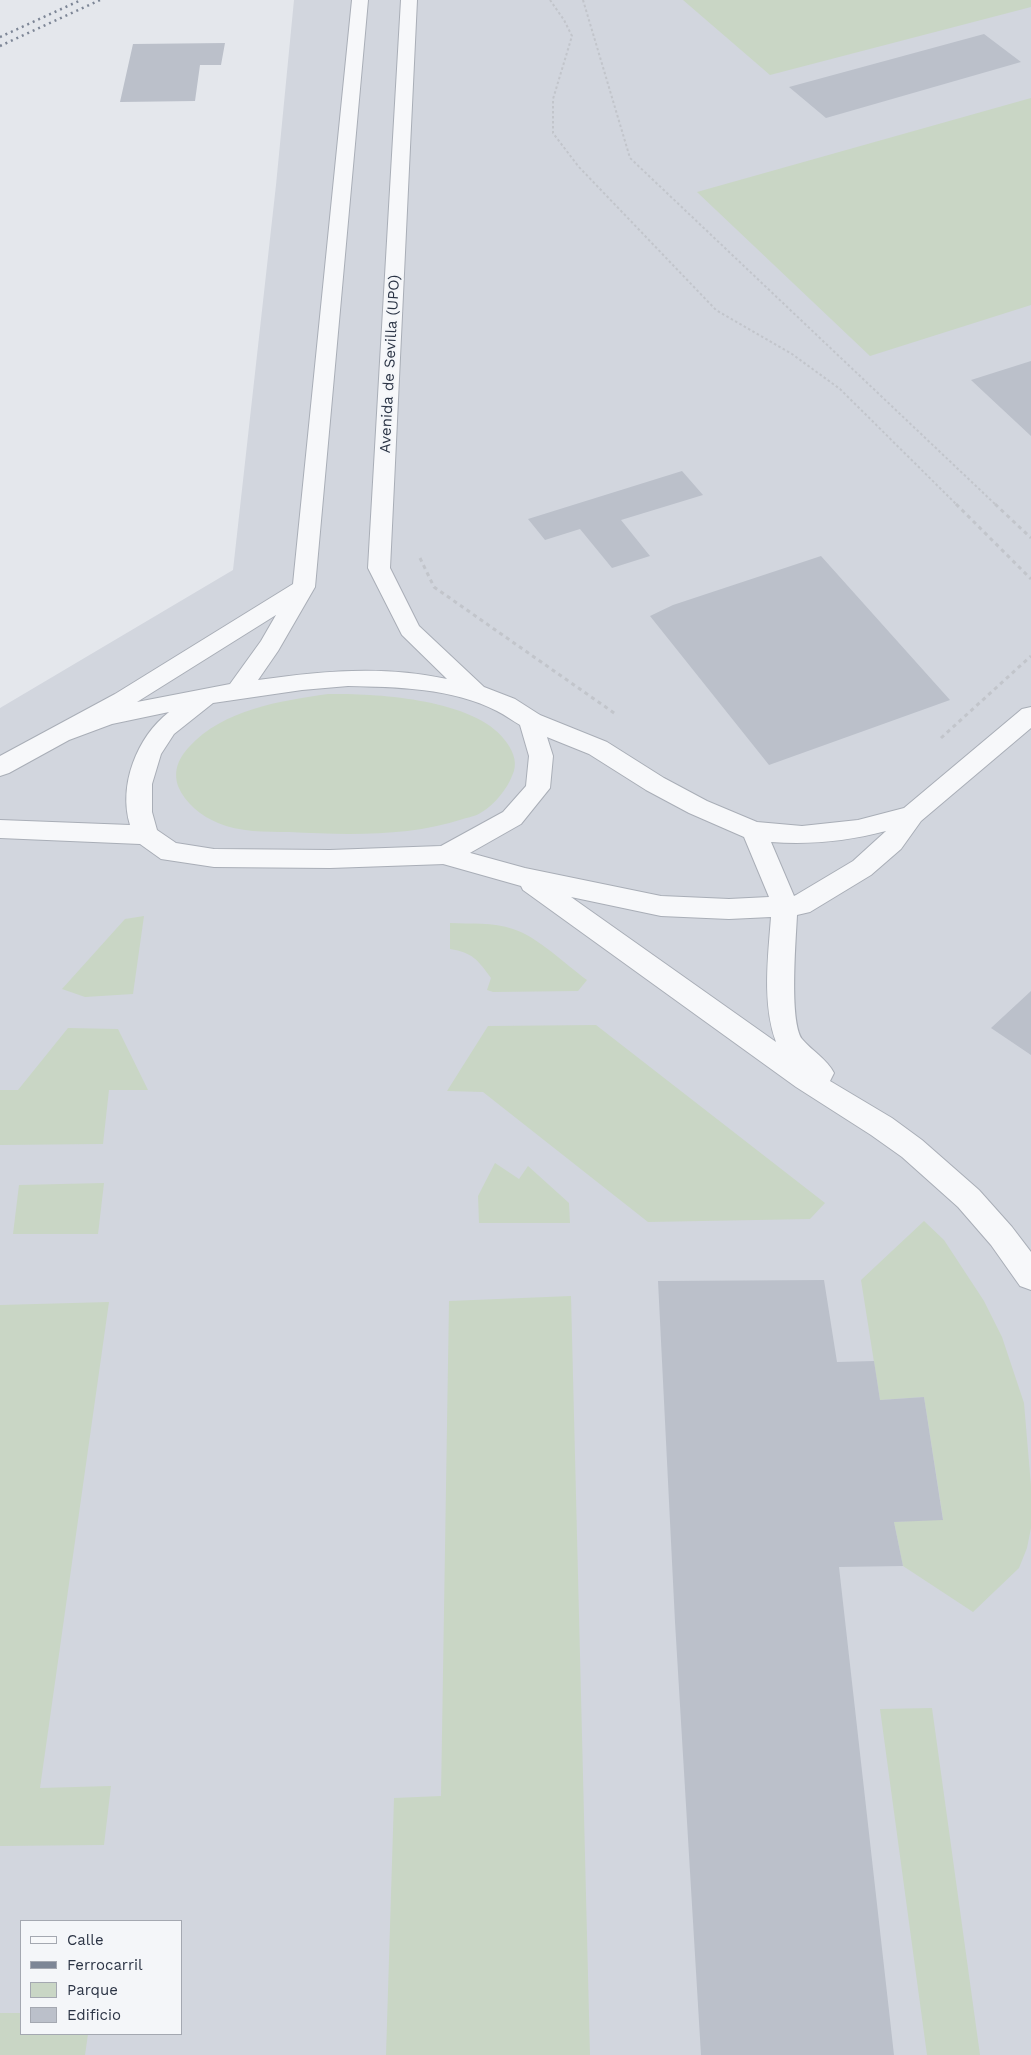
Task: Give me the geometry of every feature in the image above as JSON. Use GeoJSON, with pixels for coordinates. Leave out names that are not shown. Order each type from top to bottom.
{"type":"FeatureCollection","features":[{"type":"Feature","properties":{"kind":"street"},"geometry":{"type":"LineString","coordinates":[[237,692],[270,645],[304,587],[360,0]]}},
{"type":"Feature","properties":{"kind":"street","name":"Avenida de Sevilla (UPO)"},"geometry":{"type":"LineString","coordinates":[[409,0],[379,568],[410,630],[476,693]]}},
{"type":"Feature","properties":{"kind":"street"},"geometry":{"type":"LineString","coordinates":[[0,766],[123,700],[304,587]]}},
{"type":"Feature","properties":{"kind":"street"},"geometry":{"type":"LineString","coordinates":[[58,735],[108,717],[206,696],[302,682],[348,678],[393,680],[438,685],[476,693],[506,704],[531,721],[598,748],[655,784],[698,807],[754,832],[802,835],[849,830],[912,815]]}},
{"type":"Feature","properties":{"kind":"street"},"geometry":{"type":"LineString","coordinates":[[146,835],[139,812],[140,784],[149,753],[165,728],[206,696]]}},
{"type":"Feature","properties":{"kind":"street"},"geometry":{"type":"LineString","coordinates":[[0,829],[146,835],[170,852],[214,858],[330,859],[445,855],[525,878],[661,906],[729,909],[801,905],[862,868],[892,842],[912,815],[1031,714]]}},
{"type":"Feature","properties":{"kind":"street"},"geometry":{"type":"LineString","coordinates":[[445,855],[512,818],[538,788],[541,756],[531,721]]}},
{"type":"Feature","properties":{"kind":"street"},"geometry":{"type":"LineString","coordinates":[[754,832],[785,905],[781,961],[783,1025],[790,1044],[857,1112]]}},
{"type":"Feature","properties":{"kind":"street"},"geometry":{"type":"LineString","coordinates":[[525,878],[816,1086],[892,1134],[933,1166],[969,1199],[1012,1247],[1031,1277]]}},
{"type":"Feature","properties":{"kind":"path"},"geometry":{"type":"LineString","coordinates":[[550,0],[564,20],[572,36],[553,99],[553,133],[578,166],[716,310],[792,354],[840,389],[1031,579]]}},
{"type":"Feature","properties":{"kind":"path"},"geometry":{"type":"LineString","coordinates":[[583,0],[630,158],[1031,538]]}},
{"type":"Feature","properties":{"kind":"path"},"geometry":{"type":"LineString","coordinates":[[420,550],[420,560],[434,587],[622,718]]}},
{"type":"Feature","properties":{"kind":"path"},"geometry":{"type":"LineString","coordinates":[[938,741],[1031,656]]}},
{"type":"Feature","properties":{"kind":"shaded area"},"geometry":{"type":"Polygon","coordinates":[[[294,0],[1031,0],[1031,2055],[0,2055],[0,708],[233,570],[276,185],[294,0]]]}},
{"type":"Feature","properties":{"kind":"green space"},"geometry":{"type":"Polygon","coordinates":[[[683,0],[1031,0],[1031,7],[770,75],[683,0]]]}},
{"type":"Feature","properties":{"kind":"green space"},"geometry":{"type":"Polygon","coordinates":[[[1031,98],[1031,305],[870,356],[697,192],[1031,98]]]}},
{"type":"Feature","properties":{"kind":"green space"},"geometry":{"type":"Polygon","coordinates":[[[328,694],[398,697],[451,708],[474,717],[493,728],[507,743],[515,763],[510,781],[495,801],[480,813],[442,825],[399,832],[332,834],[244,830],[226,826],[206,817],[185,798],[178,786],[176,775],[178,765],[185,751],[203,734],[236,715],[254,709],[328,694]]]}},
{"type":"Feature","properties":{"kind":"green space"},"geometry":{"type":"Polygon","coordinates":[[[144,916],[133,994],[85,997],[62,989],[125,919],[144,916]]]}},
{"type":"Feature","properties":{"kind":"green space"},"geometry":{"type":"Polygon","coordinates":[[[450,923],[498,925],[513,929],[542,944],[587,980],[578,991],[493,992],[487,990],[491,978],[478,962],[469,955],[450,949],[450,923]]]}},
{"type":"Feature","properties":{"kind":"green space"},"geometry":{"type":"Polygon","coordinates":[[[596,1025],[825,1203],[810,1219],[648,1222],[483,1092],[447,1091],[488,1026],[596,1025]]]}},
{"type":"Feature","properties":{"kind":"green space"},"geometry":{"type":"Polygon","coordinates":[[[68,1028],[118,1029],[148,1090],[109,1090],[103,1144],[0,1145],[0,1090],[18,1090],[68,1028]]]}},
{"type":"Feature","properties":{"kind":"green space"},"geometry":{"type":"Polygon","coordinates":[[[495,1163],[519,1179],[528,1166],[569,1203],[570,1223],[479,1223],[478,1196],[495,1163]]]}},
{"type":"Feature","properties":{"kind":"green space"},"geometry":{"type":"Polygon","coordinates":[[[104,1183],[98,1234],[13,1234],[19,1185],[104,1183]]]}},
{"type":"Feature","properties":{"kind":"green space"},"geometry":{"type":"Polygon","coordinates":[[[924,1221],[944,1240],[984,1301],[1002,1337],[1024,1403],[1031,1486],[1031,1528],[1027,1548],[1019,1568],[973,1612],[903,1566],[894,1522],[943,1519],[924,1397],[880,1400],[861,1280],[924,1221]]]}},
{"type":"Feature","properties":{"kind":"green space"},"geometry":{"type":"Polygon","coordinates":[[[571,1296],[590,2055],[386,2055],[394,1798],[441,1796],[449,1301],[571,1296]]]}},
{"type":"Feature","properties":{"kind":"green space"},"geometry":{"type":"Polygon","coordinates":[[[109,1302],[40,1788],[111,1786],[104,1845],[0,1846],[0,1305],[109,1302]]]}},
{"type":"Feature","properties":{"kind":"green space"},"geometry":{"type":"Polygon","coordinates":[[[932,1708],[980,2055],[927,2055],[880,1709],[932,1708]]]}},
{"type":"Feature","properties":{"kind":"green space"},"geometry":{"type":"Polygon","coordinates":[[[0,2013],[20,2013],[20,2035],[88,2035],[85,2055],[0,2055],[0,2013]]]}},
{"type":"Feature","properties":{"kind":"building"},"geometry":{"type":"Polygon","coordinates":[[[984,34],[1021,62],[826,118],[789,87],[984,34]]]}},
{"type":"Feature","properties":{"kind":"building"},"geometry":{"type":"Polygon","coordinates":[[[225,43],[221,65],[200,65],[195,101],[120,102],[133,44],[225,43]]]}},
{"type":"Feature","properties":{"kind":"building"},"geometry":{"type":"Polygon","coordinates":[[[1031,361],[1031,436],[971,380],[1031,361]]]}},
{"type":"Feature","properties":{"kind":"building"},"geometry":{"type":"Polygon","coordinates":[[[682,471],[703,495],[621,520],[650,556],[612,568],[580,529],[545,540],[528,519],[682,471]]]}},
{"type":"Feature","properties":{"kind":"building"},"geometry":{"type":"Polygon","coordinates":[[[821,556],[950,700],[769,765],[650,616],[673,605],[821,556]]]}},
{"type":"Feature","properties":{"kind":"building"},"geometry":{"type":"Polygon","coordinates":[[[1031,991],[1031,1055],[991,1028],[1031,991]]]}},
{"type":"Feature","properties":{"kind":"building"},"geometry":{"type":"Polygon","coordinates":[[[824,1280],[837,1362],[874,1361],[880,1400],[924,1397],[943,1520],[894,1522],[903,1566],[839,1567],[894,2055],[701,2055],[675,1622],[658,1281],[824,1280]]]}},
{"type":"Feature","properties":{"kind":"railway"},"geometry":{"type":"LineString","coordinates":[[0,37],[81,0]]}},
{"type":"Feature","properties":{"kind":"railway"},"geometry":{"type":"LineString","coordinates":[[0,46],[100,0]]}}]}
